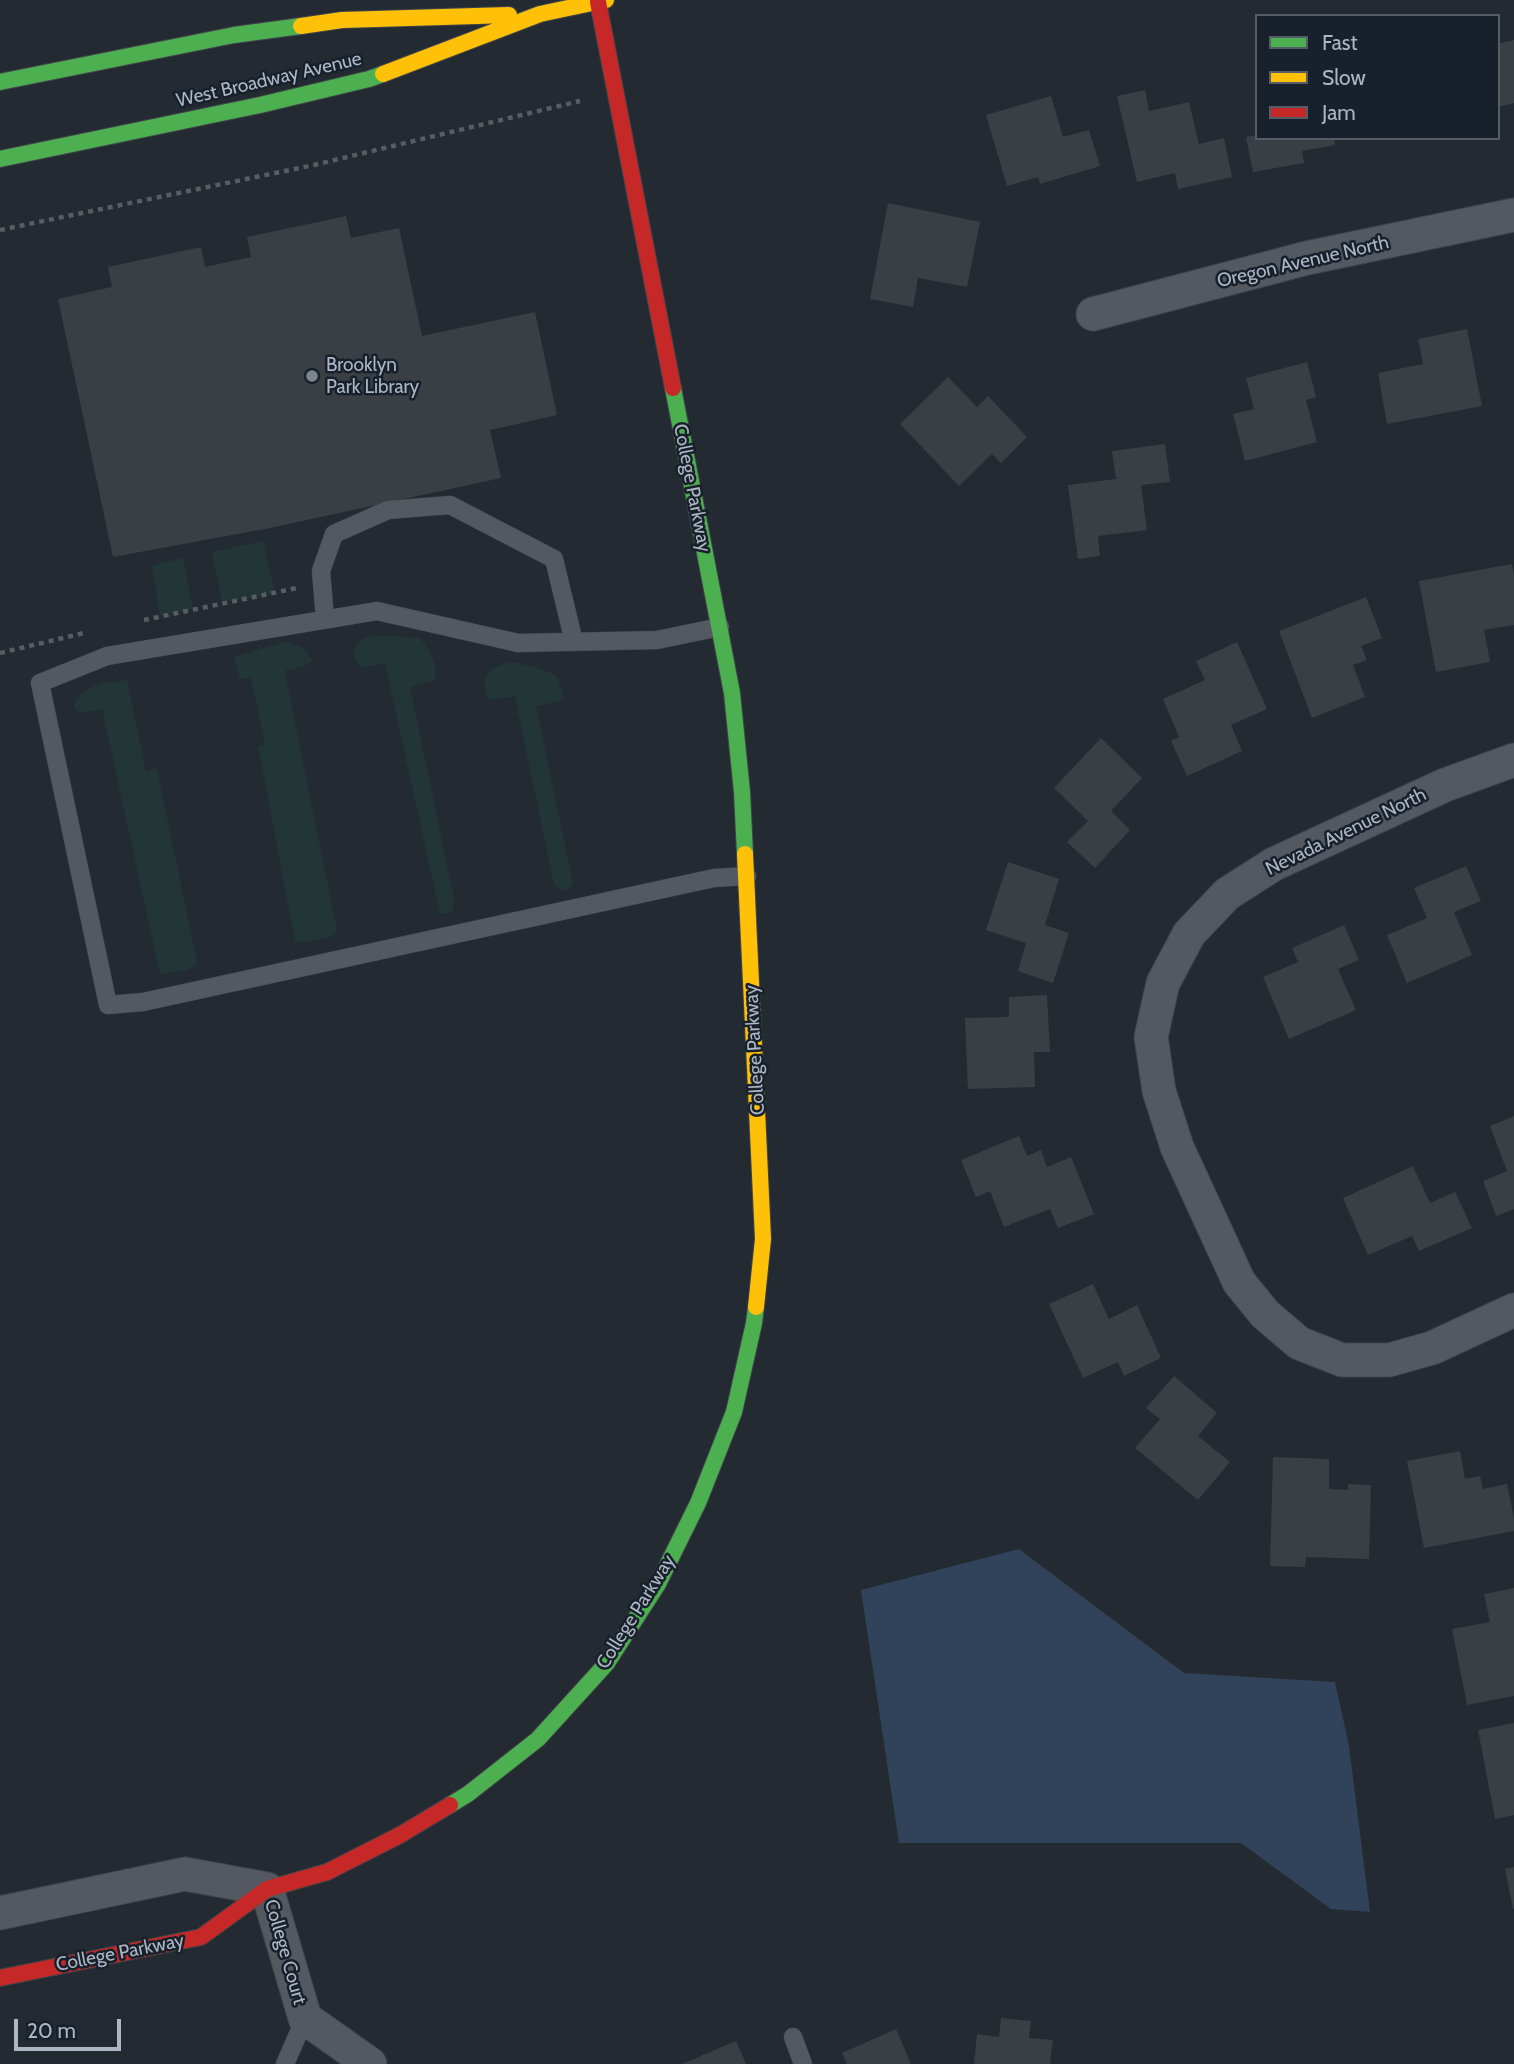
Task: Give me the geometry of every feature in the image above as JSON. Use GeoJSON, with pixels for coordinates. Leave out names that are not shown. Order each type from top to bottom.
{"type":"FeatureCollection","features":[{"type":"Feature","properties":{"kind":"street","name":"West Broadway Avenue"},"geometry":{"type":"LineString","coordinates":[[0,159],[247,108],[369,79],[540,14],[602,1]]}},
{"type":"Feature","properties":{"kind":"street","name":"College Parkway"},"geometry":{"type":"LineString","coordinates":[[0,1978],[201,1937],[267,1889],[327,1872],[400,1835],[468,1794],[538,1738],[607,1663],[658,1584],[698,1503],[734,1412],[754,1323],[763,1238],[739,746],[720,627],[614,90],[602,1]]}},
{"type":"Feature","properties":{"kind":"street","name":"West Broadway Avenue"},"geometry":{"type":"LineString","coordinates":[[0,82],[234,35],[342,20],[540,14]]}},
{"type":"Feature","properties":{"kind":"street","name":"Oregon Avenue North"},"geometry":{"type":"LineString","coordinates":[[1093,314],[1307,258],[1514,215]]}},
{"type":"Feature","properties":{"kind":"street","name":"Nevada Avenue North"},"geometry":{"type":"LineString","coordinates":[[1514,761],[1445,785],[1274,864],[1227,894],[1189,934],[1163,982],[1151,1037],[1159,1091],[1177,1147],[1239,1282],[1265,1314],[1299,1343],[1342,1360],[1388,1360],[1432,1348],[1514,1310]]}},
{"type":"Feature","properties":{"kind":"street","name":"College Parkway"},"geometry":{"type":"LineString","coordinates":[[0,1913],[185,1874],[267,1889]]}},
{"type":"Feature","properties":{"kind":"street","name":"College Court"},"geometry":{"type":"LineString","coordinates":[[267,1889],[305,2018],[370,2064]]}},
{"type":"Feature","properties":{"kind":"lane"},"geometry":{"type":"LineString","coordinates":[[325,619],[321,571],[334,534],[388,510],[450,505],[554,559],[574,642]]}},
{"type":"Feature","properties":{"kind":"lane"},"geometry":{"type":"LineString","coordinates":[[720,627],[657,640],[518,643],[377,611],[107,656],[40,683],[108,1005],[143,1002],[702,880],[747,876]]}},
{"type":"Feature","properties":{"kind":"lane"},"geometry":{"type":"LineString","coordinates":[[285,2064],[305,2018]]}},
{"type":"Feature","properties":{"kind":"lane"},"geometry":{"type":"LineString","coordinates":[[793,2037],[803,2064]]}},
{"type":"Feature","properties":{"kind":"path"},"geometry":{"type":"LineString","coordinates":[[0,230],[314,165],[523,115],[614,90]]}},
{"type":"Feature","properties":{"kind":"shaded area"},"geometry":{"type":"Polygon","coordinates":[[[263,541],[275,593],[222,603],[212,552],[263,541]]]}},
{"type":"Feature","properties":{"kind":"shaded area"},"geometry":{"type":"Polygon","coordinates":[[[183,558],[193,609],[160,616],[152,566],[183,558]]]}},
{"type":"Feature","properties":{"kind":"shaded area"},"geometry":{"type":"Polygon","coordinates":[[[394,636],[420,638],[430,652],[436,668],[435,680],[410,687],[454,898],[453,910],[447,914],[440,914],[385,663],[361,668],[354,655],[356,645],[363,639],[394,636]]]}},
{"type":"Feature","properties":{"kind":"shaded area"},"geometry":{"type":"Polygon","coordinates":[[[285,642],[303,648],[313,660],[305,666],[285,671],[336,925],[336,934],[300,943],[295,940],[258,746],[265,744],[251,678],[240,679],[234,657],[285,642]]]}},
{"type":"Feature","properties":{"kind":"shaded area"},"geometry":{"type":"Polygon","coordinates":[[[513,662],[556,675],[564,698],[536,706],[573,883],[562,891],[554,885],[515,696],[490,700],[485,690],[489,672],[513,662]]]}},
{"type":"Feature","properties":{"kind":"shaded area"},"geometry":{"type":"Polygon","coordinates":[[[127,680],[146,771],[157,768],[197,962],[186,970],[177,972],[162,974],[159,970],[102,709],[81,713],[76,711],[74,705],[90,688],[127,680]]]}},
{"type":"Feature","properties":{"kind":"water"},"geometry":{"type":"Polygon","coordinates":[[[1019,1549],[1184,1673],[1335,1682],[1349,1746],[1370,1912],[1331,1909],[1241,1843],[899,1843],[861,1590],[1019,1549]]]}},
{"type":"Feature","properties":{"kind":"building"},"geometry":{"type":"Polygon","coordinates":[[[1514,40],[1514,103],[1500,106],[1500,44],[1514,40]]]}},
{"type":"Feature","properties":{"kind":"building"},"geometry":{"type":"Polygon","coordinates":[[[1145,90],[1149,111],[1189,102],[1199,144],[1224,138],[1232,177],[1178,189],[1175,173],[1137,182],[1117,96],[1145,90]]]}},
{"type":"Feature","properties":{"kind":"building"},"geometry":{"type":"Polygon","coordinates":[[[1051,96],[1063,137],[1089,130],[1100,166],[1040,184],[1038,177],[1007,186],[986,115],[1051,96]]]}},
{"type":"Feature","properties":{"kind":"building"},"geometry":{"type":"Polygon","coordinates":[[[1255,135],[1255,140],[1334,140],[1335,145],[1302,151],[1304,163],[1253,172],[1246,137],[1255,135]]]}},
{"type":"Feature","properties":{"kind":"building"},"geometry":{"type":"Polygon","coordinates":[[[888,203],[980,222],[967,287],[918,278],[913,307],[870,299],[888,203]]]}},
{"type":"Feature","properties":{"kind":"building","name":"Brooklyn Park Library"},"geometry":{"type":"Polygon","coordinates":[[[346,216],[351,238],[399,228],[422,336],[535,312],[557,415],[490,430],[501,478],[270,528],[113,557],[58,299],[112,287],[108,267],[201,247],[205,267],[251,257],[247,237],[346,216]]]}},
{"type":"Feature","properties":{"kind":"building"},"geometry":{"type":"Polygon","coordinates":[[[1467,329],[1482,406],[1387,424],[1378,373],[1423,364],[1418,339],[1467,329]]]}},
{"type":"Feature","properties":{"kind":"building"},"geometry":{"type":"Polygon","coordinates":[[[1307,362],[1316,397],[1306,400],[1317,442],[1245,461],[1233,414],[1254,409],[1246,378],[1307,362]]]}},
{"type":"Feature","properties":{"kind":"building"},"geometry":{"type":"Polygon","coordinates":[[[948,377],[977,407],[988,396],[1027,437],[1001,463],[992,454],[959,486],[900,424],[948,377]]]}},
{"type":"Feature","properties":{"kind":"building"},"geometry":{"type":"Polygon","coordinates":[[[1165,444],[1170,482],[1141,485],[1147,530],[1098,536],[1100,556],[1078,559],[1068,485],[1116,479],[1112,451],[1165,444]]]}},
{"type":"Feature","properties":{"kind":"building"},"geometry":{"type":"Polygon","coordinates":[[[1512,564],[1514,625],[1484,630],[1490,662],[1436,672],[1419,581],[1512,564]]]}},
{"type":"Feature","properties":{"kind":"building"},"geometry":{"type":"Polygon","coordinates":[[[1366,597],[1382,638],[1361,646],[1367,660],[1353,665],[1365,697],[1312,718],[1279,631],[1366,597]]]}},
{"type":"Feature","properties":{"kind":"building"},"geometry":{"type":"Polygon","coordinates":[[[1237,642],[1267,709],[1231,725],[1242,751],[1187,776],[1171,741],[1179,737],[1163,699],[1205,680],[1196,661],[1237,642]]]}},
{"type":"Feature","properties":{"kind":"building"},"geometry":{"type":"Polygon","coordinates":[[[1101,738],[1142,778],[1111,811],[1130,830],[1095,868],[1067,842],[1088,821],[1054,788],[1101,738]]]}},
{"type":"Feature","properties":{"kind":"building"},"geometry":{"type":"Polygon","coordinates":[[[1008,862],[1059,879],[1045,925],[1069,933],[1053,983],[1018,971],[1026,943],[986,930],[1008,862]]]}},
{"type":"Feature","properties":{"kind":"building"},"geometry":{"type":"Polygon","coordinates":[[[1466,866],[1481,901],[1454,912],[1472,955],[1407,983],[1387,935],[1427,918],[1414,888],[1466,866]]]}},
{"type":"Feature","properties":{"kind":"building"},"geometry":{"type":"Polygon","coordinates":[[[1344,925],[1359,960],[1338,969],[1356,1010],[1289,1039],[1263,977],[1298,962],[1292,948],[1344,925]]]}},
{"type":"Feature","properties":{"kind":"building"},"geometry":{"type":"Polygon","coordinates":[[[1047,995],[1050,1052],[1034,1052],[1035,1087],[968,1089],[965,1018],[1009,1017],[1009,997],[1047,995]]]}},
{"type":"Feature","properties":{"kind":"building"},"geometry":{"type":"Polygon","coordinates":[[[1514,1116],[1514,1209],[1496,1216],[1483,1181],[1507,1171],[1490,1126],[1514,1116]]]}},
{"type":"Feature","properties":{"kind":"building"},"geometry":{"type":"Polygon","coordinates":[[[1019,1136],[1027,1156],[1041,1150],[1047,1167],[1071,1157],[1094,1214],[1058,1228],[1050,1209],[1004,1227],[990,1191],[976,1197],[961,1160],[1019,1136]]]}},
{"type":"Feature","properties":{"kind":"building"},"geometry":{"type":"Polygon","coordinates":[[[1413,1166],[1430,1203],[1455,1192],[1472,1228],[1419,1251],[1412,1236],[1368,1255],[1343,1198],[1413,1166]]]}},
{"type":"Feature","properties":{"kind":"building"},"geometry":{"type":"Polygon","coordinates":[[[1093,1284],[1109,1319],[1137,1305],[1161,1358],[1124,1376],[1118,1362],[1083,1378],[1049,1304],[1093,1284]]]}},
{"type":"Feature","properties":{"kind":"building"},"geometry":{"type":"Polygon","coordinates":[[[1174,1376],[1217,1413],[1198,1436],[1230,1462],[1198,1500],[1135,1448],[1160,1419],[1146,1408],[1174,1376]]]}},
{"type":"Feature","properties":{"kind":"building"},"geometry":{"type":"Polygon","coordinates":[[[1460,1451],[1465,1479],[1480,1476],[1483,1489],[1507,1484],[1514,1531],[1424,1548],[1407,1461],[1460,1451]]]}},
{"type":"Feature","properties":{"kind":"building"},"geometry":{"type":"Polygon","coordinates":[[[1273,1457],[1329,1459],[1329,1489],[1348,1490],[1348,1484],[1371,1485],[1369,1559],[1306,1557],[1305,1567],[1270,1566],[1273,1457]]]}},
{"type":"Feature","properties":{"kind":"building"},"geometry":{"type":"Polygon","coordinates":[[[1514,1588],[1514,1696],[1467,1705],[1452,1629],[1490,1622],[1484,1594],[1514,1588]]]}},
{"type":"Feature","properties":{"kind":"building"},"geometry":{"type":"Polygon","coordinates":[[[1514,1723],[1514,1815],[1495,1819],[1478,1730],[1514,1723]]]}},
{"type":"Feature","properties":{"kind":"building"},"geometry":{"type":"Polygon","coordinates":[[[1514,1867],[1514,1909],[1513,1909],[1505,1869],[1514,1867]]]}},
{"type":"Feature","properties":{"kind":"building"},"geometry":{"type":"Polygon","coordinates":[[[1001,2018],[1031,2021],[1029,2038],[1053,2040],[1050,2064],[974,2064],[977,2034],[999,2037],[1001,2018]]]}},
{"type":"Feature","properties":{"kind":"building"},"geometry":{"type":"Polygon","coordinates":[[[896,2029],[911,2064],[847,2064],[842,2053],[896,2029]]]}},
{"type":"Feature","properties":{"kind":"building"},"geometry":{"type":"Polygon","coordinates":[[[736,2041],[746,2064],[682,2064],[736,2041]]]}},
{"type":"Feature","properties":{"kind":"traffic: fast"},"geometry":{"type":"LineString","coordinates":[[0,82],[234,35],[301,26]]}},
{"type":"Feature","properties":{"kind":"traffic: fast"},"geometry":{"type":"LineString","coordinates":[[0,159],[260,105],[383,74]]}},
{"type":"Feature","properties":{"kind":"traffic: fast"},"geometry":{"type":"LineString","coordinates":[[673,388],[732,693],[745,854]]}},
{"type":"Feature","properties":{"kind":"traffic: fast"},"geometry":{"type":"LineString","coordinates":[[450,1805],[538,1739],[607,1663],[658,1584],[698,1503],[734,1412],[756,1307]]}},
{"type":"Feature","properties":{"kind":"traffic: slow"},"geometry":{"type":"LineString","coordinates":[[383,74],[540,14],[606,0]]}},
{"type":"Feature","properties":{"kind":"traffic: slow"},"geometry":{"type":"LineString","coordinates":[[301,26],[342,20],[509,15]]}},
{"type":"Feature","properties":{"kind":"traffic: slow"},"geometry":{"type":"LineString","coordinates":[[745,854],[763,1239],[756,1307]]}},
{"type":"Feature","properties":{"kind":"traffic: jam"},"geometry":{"type":"LineString","coordinates":[[598,2],[673,388]]}},
{"type":"Feature","properties":{"kind":"traffic: jam"},"geometry":{"type":"LineString","coordinates":[[0,1978],[201,1937],[267,1889],[327,1872],[400,1835],[450,1805]]}},
{"type":"Feature","properties":{"kind":"place","name":"Brooklyn Park Library"},"geometry":{"type":"Point","coordinates":[312,376]}}]}
